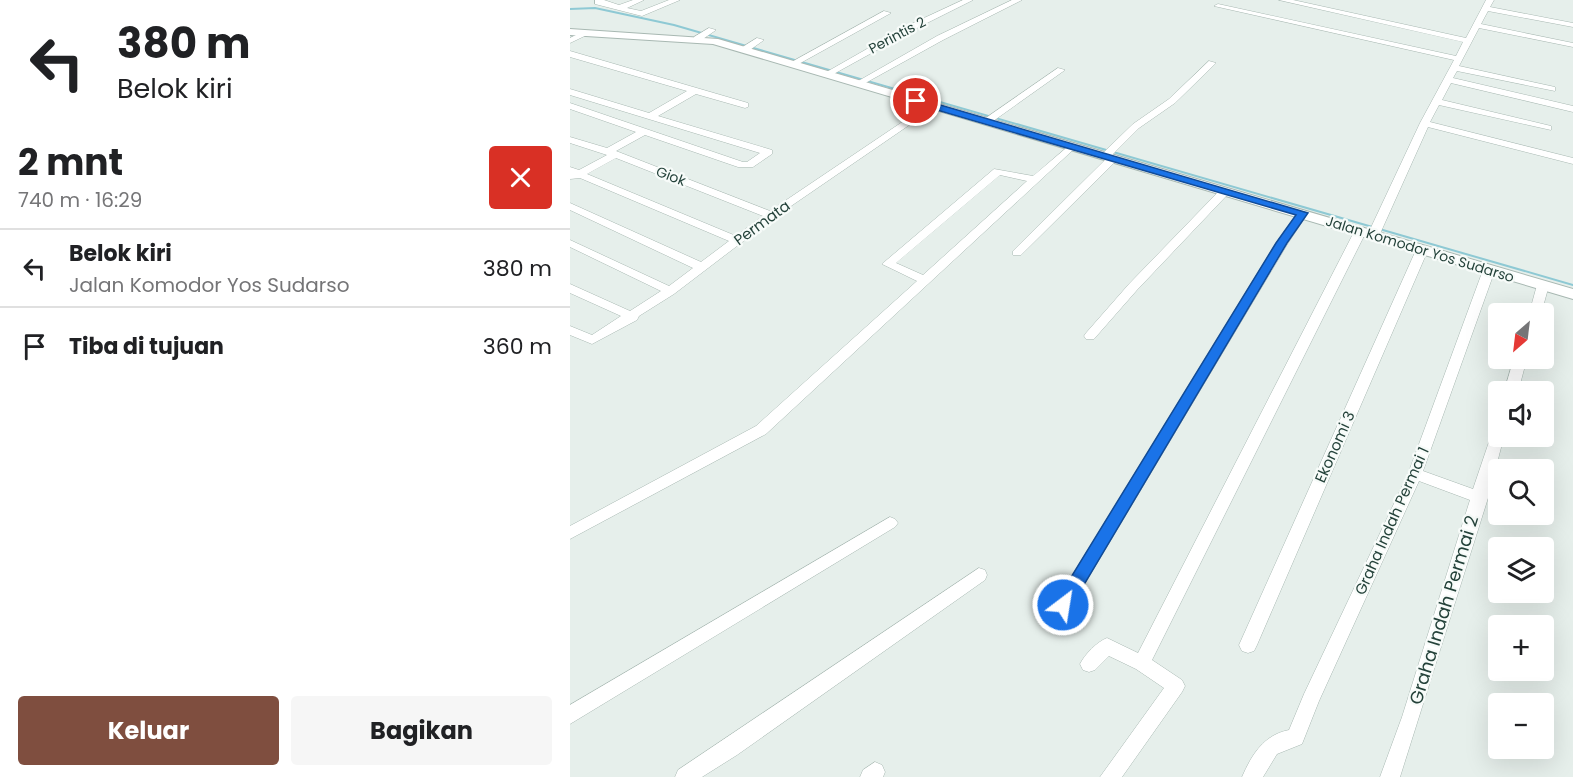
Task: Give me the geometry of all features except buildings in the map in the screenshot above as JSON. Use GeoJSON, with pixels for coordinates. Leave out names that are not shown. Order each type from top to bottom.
{"type":"FeatureCollection","features":[{"type":"Feature","properties":{"kind":"street"},"geometry":{"type":"LineString","coordinates":[[600,0],[598,2],[643,13],[676,0]]}},
{"type":"Feature","properties":{"kind":"street"},"geometry":{"type":"LineString","coordinates":[[619,8],[640,0]]}},
{"type":"Feature","properties":{"kind":"street","name":"Perintis 2"},"geometry":{"type":"LineString","coordinates":[[829,73],[912,27],[969,0]]}},
{"type":"Feature","properties":{"kind":"street"},"geometry":{"type":"LineString","coordinates":[[863,80],[940,38],[1018,0]]}},
{"type":"Feature","properties":{"kind":"street"},"geometry":{"type":"LineString","coordinates":[[1283,0],[1468,41]]}},
{"type":"Feature","properties":{"kind":"street"},"geometry":{"type":"LineString","coordinates":[[1142,663],[1372,230],[1487,4],[1573,25]]}},
{"type":"Feature","properties":{"kind":"street"},"geometry":{"type":"LineString","coordinates":[[1218,6],[1552,89]]}},
{"type":"Feature","properties":{"kind":"street"},"geometry":{"type":"LineString","coordinates":[[794,63],[887,14]]}},
{"type":"Feature","properties":{"kind":"street"},"geometry":{"type":"LineString","coordinates":[[1476,25],[1573,45]]}},
{"type":"Feature","properties":{"kind":"street","name":"Jalan Komodor Yos Sudarso"},"geometry":{"type":"LineString","coordinates":[[570,32],[705,34],[751,46],[794,63],[863,80],[932,106],[991,118],[1071,147],[1111,153],[1225,191],[1372,230],[1422,250],[1573,294]]}},
{"type":"Feature","properties":{"kind":"street"},"geometry":{"type":"LineString","coordinates":[[570,41],[587,33]]}},
{"type":"Feature","properties":{"kind":"street"},"geometry":{"type":"LineString","coordinates":[[570,54],[745,105]]}},
{"type":"Feature","properties":{"kind":"street"},"geometry":{"type":"LineString","coordinates":[[1017,253],[1136,126],[1172,101],[1212,63]]}},
{"type":"Feature","properties":{"kind":"street"},"geometry":{"type":"LineString","coordinates":[[991,118],[1061,70]]}},
{"type":"Feature","properties":{"kind":"street"},"geometry":{"type":"LineString","coordinates":[[1449,80],[1573,109]]}},
{"type":"Feature","properties":{"kind":"street"},"geometry":{"type":"LineString","coordinates":[[573,174],[612,153],[652,117],[694,91]]}},
{"type":"Feature","properties":{"kind":"street"},"geometry":{"type":"LineString","coordinates":[[570,92],[768,152],[745,166],[570,106]]}},
{"type":"Feature","properties":{"kind":"street"},"geometry":{"type":"LineString","coordinates":[[1437,102],[1548,128]]}},
{"type":"Feature","properties":{"kind":"street","name":"Permata"},"geometry":{"type":"LineString","coordinates":[[570,330],[592,340],[633,317],[771,215],[932,106]]}},
{"type":"Feature","properties":{"kind":"street"},"geometry":{"type":"LineString","coordinates":[[1425,123],[1573,161]]}},
{"type":"Feature","properties":{"kind":"street","name":"Giok"},"geometry":{"type":"LineString","coordinates":[[570,140],[612,153],[771,215]]}},
{"type":"Feature","properties":{"kind":"street"},"geometry":{"type":"LineString","coordinates":[[570,533],[761,430],[1071,147]]}},
{"type":"Feature","properties":{"kind":"street"},"geometry":{"type":"LineString","coordinates":[[926,281],[888,264],[998,171],[1035,180]]}},
{"type":"Feature","properties":{"kind":"street"},"geometry":{"type":"LineString","coordinates":[[573,174],[738,241]]}},
{"type":"Feature","properties":{"kind":"street"},"geometry":{"type":"LineString","coordinates":[[1090,336],[1133,287],[1225,191]]}},
{"type":"Feature","properties":{"kind":"street"},"geometry":{"type":"LineString","coordinates":[[570,206],[701,267]]}},
{"type":"Feature","properties":{"kind":"street"},"geometry":{"type":"LineString","coordinates":[[1063,605],[1282,243],[1303,213]]}},
{"type":"Feature","properties":{"kind":"street"},"geometry":{"type":"LineString","coordinates":[[570,243],[670,291]]}},
{"type":"Feature","properties":{"kind":"street","name":"Ekonomi 3"},"geometry":{"type":"LineString","coordinates":[[1248,645],[1422,250]]}},
{"type":"Feature","properties":{"kind":"street","name":"Graha Indah Permai 1"},"geometry":{"type":"LineString","coordinates":[[1252,777],[1270,747],[1280,741],[1295,738],[1310,700],[1416,474],[1490,270]]}},
{"type":"Feature","properties":{"kind":"street"},"geometry":{"type":"LineString","coordinates":[[1537,303],[1543,285]]}},
{"type":"Feature","properties":{"kind":"street"},"geometry":{"type":"LineString","coordinates":[[570,288],[633,317]]}},
{"type":"Feature","properties":{"kind":"street","name":"Graha Indah Permai 2"},"geometry":{"type":"LineString","coordinates":[[1390,777],[1411,717],[1494,447]]}},
{"type":"Feature","properties":{"kind":"street"},"geometry":{"type":"LineString","coordinates":[[1416,474],[1480,498]]}},
{"type":"Feature","properties":{"kind":"street"},"geometry":{"type":"LineString","coordinates":[[570,715],[890,523]]}},
{"type":"Feature","properties":{"kind":"street"},"geometry":{"type":"LineString","coordinates":[[685,777],[740,742],[979,575]]}},
{"type":"Feature","properties":{"kind":"street"},"geometry":{"type":"LineString","coordinates":[[1089,664],[1107,646],[1142,663],[1176,686],[1110,777]]}},
{"type":"Feature","properties":{"kind":"waterway"},"geometry":{"type":"LineString","coordinates":[[570,9],[595,8],[674,25],[1573,285]]}},
{"type":"Feature","properties":{"kind":"route"},"geometry":{"type":"LineString","coordinates":[[916,101],[1303,213],[1282,243],[1063,605]]}}]}
